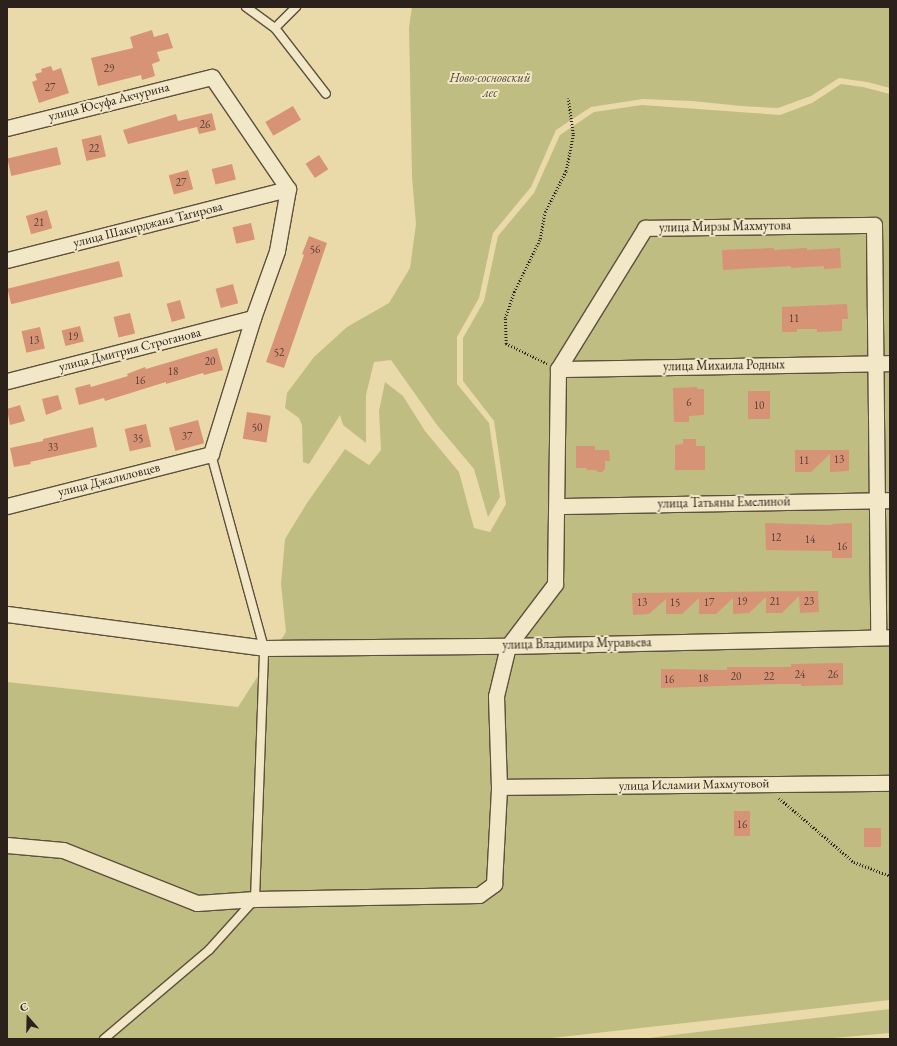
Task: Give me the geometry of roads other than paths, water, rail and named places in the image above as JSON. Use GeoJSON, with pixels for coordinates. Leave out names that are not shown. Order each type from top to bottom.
{"type":"FeatureCollection","features":[{"type":"Feature","properties":{"kind":"street","name":"улица Юсуфа Акчурина"},"geometry":{"type":"LineString","coordinates":[[7,128],[212,77],[288,189]]}},
{"type":"Feature","properties":{"kind":"street","name":"улица Шакирджана Тагирова"},"geometry":{"type":"LineString","coordinates":[[7,260],[288,189]]}},
{"type":"Feature","properties":{"kind":"street"},"geometry":{"type":"LineString","coordinates":[[211,454],[253,318],[277,251],[288,189]]}},
{"type":"Feature","properties":{"kind":"street","name":"улица Мирзы Махмутова"},"geometry":{"type":"LineString","coordinates":[[558,369],[644,228],[874,225],[883,363]]}},
{"type":"Feature","properties":{"kind":"street","name":"улица Дмитрия Строганова"},"geometry":{"type":"LineString","coordinates":[[7,381],[253,318]]}},
{"type":"Feature","properties":{"kind":"street"},"geometry":{"type":"LineString","coordinates":[[883,363],[884,637]]}},
{"type":"Feature","properties":{"kind":"street","name":"улица Михаила Родных"},"geometry":{"type":"LineString","coordinates":[[558,369],[883,363]]}},
{"type":"Feature","properties":{"kind":"street"},"geometry":{"type":"LineString","coordinates":[[7,845],[63,850],[197,903],[255,899],[479,895],[494,884],[499,787],[496,696],[508,646],[556,584],[558,369]]}},
{"type":"Feature","properties":{"kind":"street","name":"улица Джалиловцев"},"geometry":{"type":"LineString","coordinates":[[7,506],[211,454]]}},
{"type":"Feature","properties":{"kind":"street","name":"улица Татьяны Емелиной"},"geometry":{"type":"LineString","coordinates":[[557,506],[883,500]]}},
{"type":"Feature","properties":{"kind":"street","name":"улица Владимира Муравьева"},"geometry":{"type":"LineString","coordinates":[[7,614],[264,648],[508,646],[884,637]]}},
{"type":"Feature","properties":{"kind":"street","name":"улица Исламии Махмутовой"},"geometry":{"type":"LineString","coordinates":[[499,787],[890,783]]}},
{"type":"Feature","properties":{"kind":"lane"},"geometry":{"type":"LineString","coordinates":[[246,7],[275,28],[326,94]]}},
{"type":"Feature","properties":{"kind":"lane"},"geometry":{"type":"LineString","coordinates":[[275,28],[296,7]]}},
{"type":"Feature","properties":{"kind":"lane"},"geometry":{"type":"LineString","coordinates":[[104,1039],[209,950],[255,899],[264,648],[211,454]]}},
{"type":"Feature","properties":{"kind":"park label","name":"Ново-сосновский лес"},"geometry":{"type":"Point","coordinates":[490,86]}}]}
